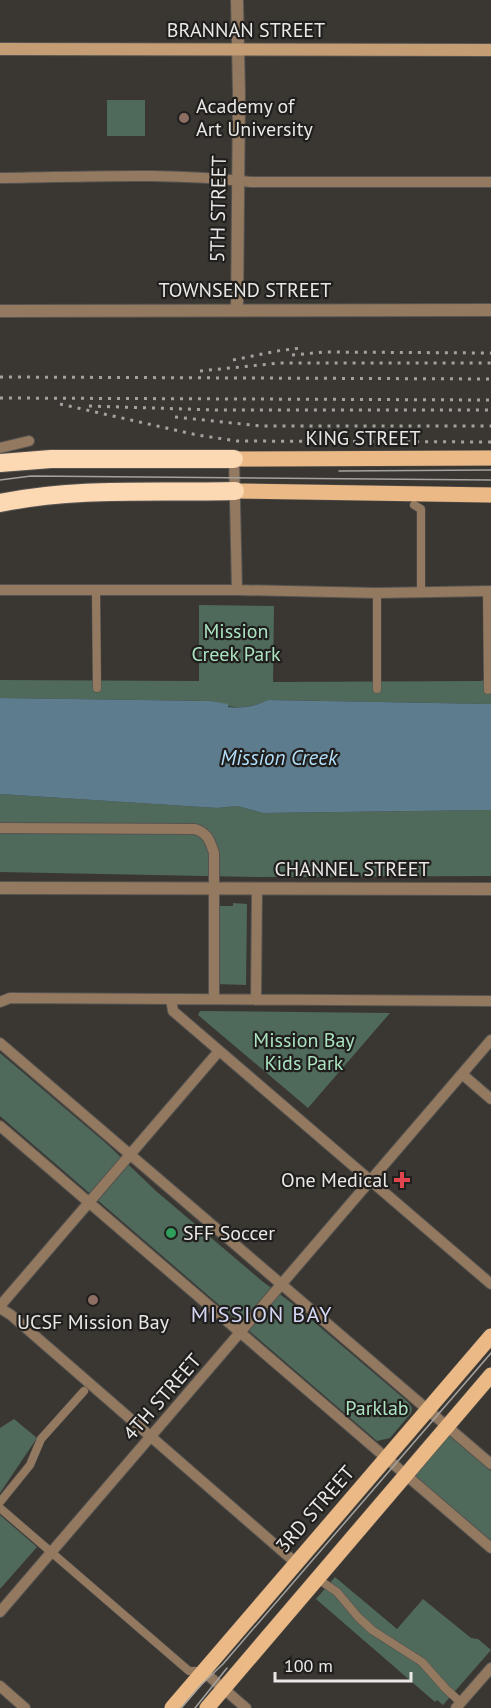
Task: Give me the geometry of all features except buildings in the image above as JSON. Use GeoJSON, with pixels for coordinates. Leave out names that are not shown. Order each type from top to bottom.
{"type":"FeatureCollection","features":[{"type":"Feature","properties":{"kind":"highway"},"geometry":{"type":"LineString","coordinates":[[0,463],[20,460],[234,459]]}},
{"type":"Feature","properties":{"kind":"highway"},"geometry":{"type":"LineString","coordinates":[[0,503],[56,494],[235,491]]}},
{"type":"Feature","properties":{"kind":"main road","name":"BRANNAN STREET"},"geometry":{"type":"LineString","coordinates":[[0,49],[491,50]]}},
{"type":"Feature","properties":{"kind":"main road","name":"KING STREET"},"geometry":{"type":"LineString","coordinates":[[234,459],[491,458]]}},
{"type":"Feature","properties":{"kind":"main road"},"geometry":{"type":"LineString","coordinates":[[235,491],[491,495]]}},
{"type":"Feature","properties":{"kind":"main road","name":"3RD STREET"},"geometry":{"type":"LineString","coordinates":[[172,1708],[491,1336]]}},
{"type":"Feature","properties":{"kind":"main road"},"geometry":{"type":"LineString","coordinates":[[207,1708],[491,1375]]}},
{"type":"Feature","properties":{"kind":"street","name":"5TH STREET"},"geometry":{"type":"LineString","coordinates":[[237,0],[239,93],[237,310]]}},
{"type":"Feature","properties":{"kind":"street"},"geometry":{"type":"LineString","coordinates":[[0,178],[138,177],[491,182]]}},
{"type":"Feature","properties":{"kind":"street","name":"TOWNSEND STREET"},"geometry":{"type":"LineString","coordinates":[[0,310],[491,310]]}},
{"type":"Feature","properties":{"kind":"street"},"geometry":{"type":"LineString","coordinates":[[0,448],[29,441]]}},
{"type":"Feature","properties":{"kind":"street"},"geometry":{"type":"LineString","coordinates":[[234,459],[237,590]]}},
{"type":"Feature","properties":{"kind":"street"},"geometry":{"type":"LineString","coordinates":[[414,505],[421,509],[421,591]]}},
{"type":"Feature","properties":{"kind":"street"},"geometry":{"type":"LineString","coordinates":[[0,590],[237,590],[377,593],[489,591],[488,690]]}},
{"type":"Feature","properties":{"kind":"street"},"geometry":{"type":"LineString","coordinates":[[96,590],[97,688]]}},
{"type":"Feature","properties":{"kind":"street"},"geometry":{"type":"LineString","coordinates":[[376,690],[377,593]]}},
{"type":"Feature","properties":{"kind":"street"},"geometry":{"type":"LineString","coordinates":[[0,828],[195,830],[204,832],[214,853],[214,999]]}},
{"type":"Feature","properties":{"kind":"street","name":"CHANNEL STREET"},"geometry":{"type":"LineString","coordinates":[[0,888],[491,889]]}},
{"type":"Feature","properties":{"kind":"street"},"geometry":{"type":"LineString","coordinates":[[256,1000],[257,888]]}},
{"type":"Feature","properties":{"kind":"street"},"geometry":{"type":"LineString","coordinates":[[0,1002],[10,998],[491,1001]]}},
{"type":"Feature","properties":{"kind":"street"},"geometry":{"type":"LineString","coordinates":[[171,999],[173,1011],[491,1284]]}},
{"type":"Feature","properties":{"kind":"street","name":"4TH STREET"},"geometry":{"type":"LineString","coordinates":[[0,1612],[491,1040]]}},
{"type":"Feature","properties":{"kind":"street"},"geometry":{"type":"LineString","coordinates":[[0,1042],[491,1464]]}},
{"type":"Feature","properties":{"kind":"street"},"geometry":{"type":"LineString","coordinates":[[219,1051],[0,1307],[296,1563]]}},
{"type":"Feature","properties":{"kind":"street"},"geometry":{"type":"LineString","coordinates":[[462,1074],[491,1099]]}},
{"type":"Feature","properties":{"kind":"street"},"geometry":{"type":"LineString","coordinates":[[0,1126],[491,1548]]}},
{"type":"Feature","properties":{"kind":"street"},"geometry":{"type":"LineString","coordinates":[[0,1502],[30,1465],[41,1439],[84,1391]]}},
{"type":"Feature","properties":{"kind":"street"},"geometry":{"type":"LineString","coordinates":[[0,1508],[189,1671],[203,1671],[246,1708]]}},
{"type":"Feature","properties":{"kind":"street"},"geometry":{"type":"LineString","coordinates":[[318,1579],[337,1592],[372,1630],[422,1662],[461,1705],[491,1668]]}},
{"type":"Feature","properties":{"kind":"street"},"geometry":{"type":"LineString","coordinates":[[0,1686],[25,1708]]}},
{"type":"Feature","properties":{"kind":"green space"},"geometry":{"type":"Polygon","coordinates":[[[107,100],[145,100],[145,136],[107,136],[107,100]]]}},
{"type":"Feature","properties":{"kind":"green space","name":"Mission Creek Park"},"geometry":{"type":"Polygon","coordinates":[[[199,605],[274,606],[273,682],[480,681],[491,679],[491,704],[270,700],[253,706],[240,707],[210,701],[0,698],[0,680],[199,681],[199,605]]]}},
{"type":"Feature","properties":{"kind":"green space"},"geometry":{"type":"Polygon","coordinates":[[[0,794],[217,808],[237,806],[263,813],[491,810],[491,876],[259,877],[0,872],[0,794]]]}},
{"type":"Feature","properties":{"kind":"green space"},"geometry":{"type":"Polygon","coordinates":[[[233,903],[247,904],[246,985],[217,984],[218,906],[233,906],[233,903]]]}},
{"type":"Feature","properties":{"kind":"green space","name":"Mission Bay Kids Park"},"geometry":{"type":"Polygon","coordinates":[[[200,1011],[390,1013],[308,1108],[198,1015],[200,1011]]]}},
{"type":"Feature","properties":{"kind":"green space","name":"Parklab"},"geometry":{"type":"Polygon","coordinates":[[[0,1053],[107,1144],[156,1191],[408,1402],[412,1408],[411,1413],[390,1438],[377,1441],[0,1116],[0,1053]]]}},
{"type":"Feature","properties":{"kind":"green space"},"geometry":{"type":"Polygon","coordinates":[[[14,1419],[37,1438],[0,1493],[0,1428],[14,1419]]]}},
{"type":"Feature","properties":{"kind":"green space"},"geometry":{"type":"Polygon","coordinates":[[[448,1434],[491,1471],[491,1542],[413,1475],[448,1434]]]}},
{"type":"Feature","properties":{"kind":"green space"},"geometry":{"type":"Polygon","coordinates":[[[0,1515],[37,1547],[0,1589],[0,1515]]]}},
{"type":"Feature","properties":{"kind":"green space"},"geometry":{"type":"Polygon","coordinates":[[[335,1577],[397,1629],[423,1599],[471,1638],[478,1639],[491,1650],[443,1705],[437,1700],[435,1702],[316,1599],[335,1577]]]}},
{"type":"Feature","properties":{"kind":"water","name":"Mission Creek"},"geometry":{"type":"Polygon","coordinates":[[[0,698],[210,701],[239,708],[269,700],[491,704],[491,810],[263,813],[237,806],[217,808],[0,794],[0,698]]]}},
{"type":"Feature","properties":{"kind":"tram line"},"geometry":{"type":"LineString","coordinates":[[339,471],[491,470]]}},
{"type":"Feature","properties":{"kind":"tram line"},"geometry":{"type":"LineString","coordinates":[[0,480],[31,476],[491,480]]}},
{"type":"Feature","properties":{"kind":"tram line"},"geometry":{"type":"LineString","coordinates":[[181,1708],[223,1664],[491,1353]]}},
{"type":"Feature","properties":{"kind":"tram line"},"geometry":{"type":"LineString","coordinates":[[195,1708],[227,1668]]}},
{"type":"Feature","properties":{"kind":"railway"},"geometry":{"type":"LineString","coordinates":[[233,360],[301,348]]}},
{"type":"Feature","properties":{"kind":"railway"},"geometry":{"type":"LineString","coordinates":[[292,355],[325,352],[491,353]]}},
{"type":"Feature","properties":{"kind":"railway"},"geometry":{"type":"LineString","coordinates":[[200,371],[280,363],[491,363]]}},
{"type":"Feature","properties":{"kind":"railway"},"geometry":{"type":"LineString","coordinates":[[0,377],[491,379]]}},
{"type":"Feature","properties":{"kind":"railway"},"geometry":{"type":"LineString","coordinates":[[0,398],[491,400]]}},
{"type":"Feature","properties":{"kind":"railway"},"geometry":{"type":"LineString","coordinates":[[60,404],[197,435],[237,441],[491,442]]}},
{"type":"Feature","properties":{"kind":"railway"},"geometry":{"type":"LineString","coordinates":[[89,406],[216,410],[491,410]]}},
{"type":"Feature","properties":{"kind":"railway"},"geometry":{"type":"LineString","coordinates":[[175,417],[261,426],[491,426]]}},
{"type":"Feature","properties":{"kind":"place","name":"Academy of Art University"},"geometry":{"type":"Point","coordinates":[184,118]}},
{"type":"Feature","properties":{"kind":"place","name":"One Medical"},"geometry":{"type":"Point","coordinates":[402,1180]}},
{"type":"Feature","properties":{"kind":"place","name":"SFF Soccer"},"geometry":{"type":"Point","coordinates":[171,1233]}},
{"type":"Feature","properties":{"kind":"place","name":"UCSF Mission Bay"},"geometry":{"type":"Point","coordinates":[93,1300]}},
{"type":"Feature","properties":{"kind":"district","name":"MISSION BAY"},"geometry":{"type":"Point","coordinates":[262,1314]}}]}
